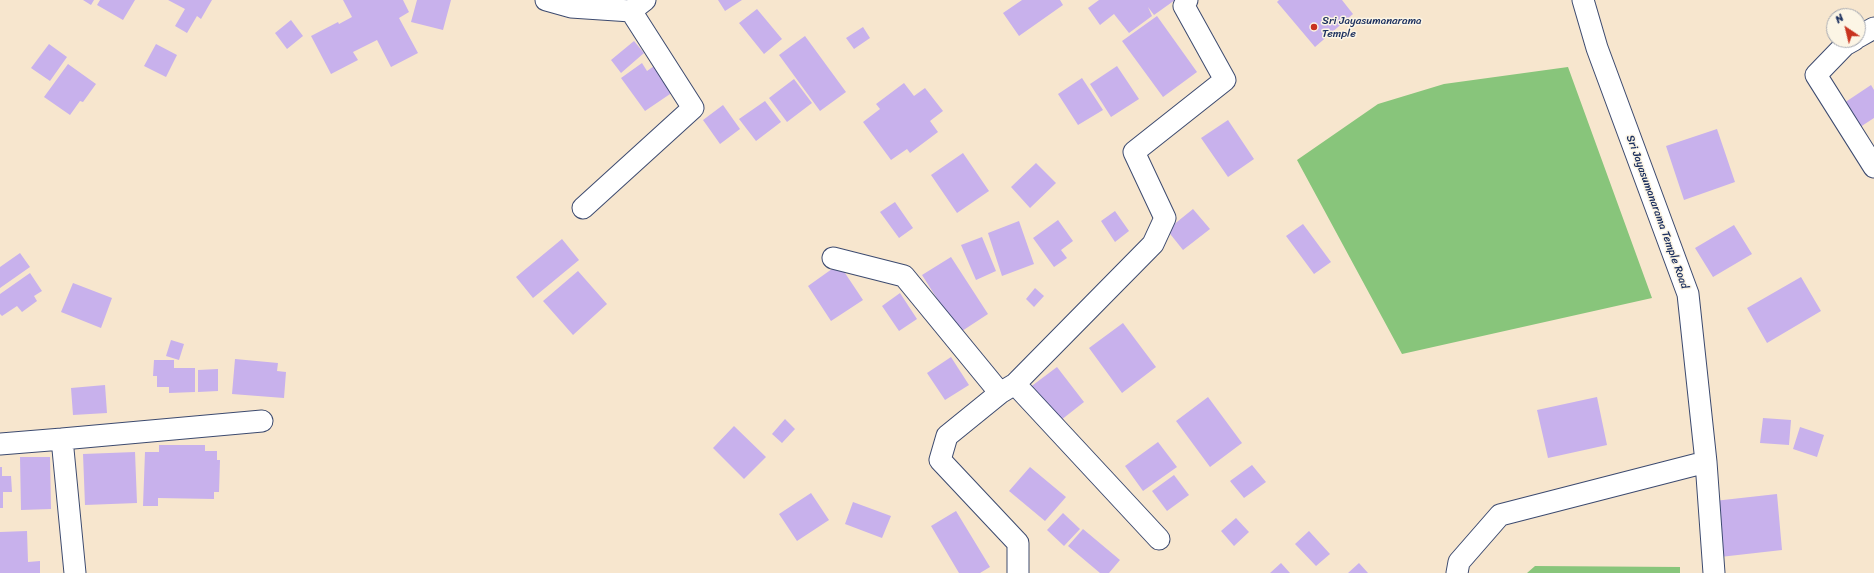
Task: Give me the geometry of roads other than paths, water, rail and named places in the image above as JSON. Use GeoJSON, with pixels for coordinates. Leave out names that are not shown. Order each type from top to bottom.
{"type":"FeatureCollection","features":[{"type":"Feature","properties":{"kind":"street"},"geometry":{"type":"LineString","coordinates":[[546,0],[571,7],[638,6],[693,108],[583,208]]}},
{"type":"Feature","properties":{"kind":"street"},"geometry":{"type":"LineString","coordinates":[[1018,573],[1018,543],[940,460],[947,436],[1007,388],[1153,244],[1165,218],[1134,152],[1225,80],[1184,6],[1186,0]]}},
{"type":"Feature","properties":{"kind":"street","name":"Sri Jayasumanarama Temple Road"},"geometry":{"type":"LineString","coordinates":[[1583,0],[1597,48],[1688,294],[1706,462],[1714,573]]}},
{"type":"Feature","properties":{"kind":"street"},"geometry":{"type":"LineString","coordinates":[[1842,48],[1816,76],[1874,167]]}},
{"type":"Feature","properties":{"kind":"street"},"geometry":{"type":"LineString","coordinates":[[833,258],[904,276],[1007,388],[1159,539]]}},
{"type":"Feature","properties":{"kind":"street"},"geometry":{"type":"LineString","coordinates":[[0,444],[262,421]]}},
{"type":"Feature","properties":{"kind":"street"},"geometry":{"type":"LineString","coordinates":[[62,439],[75,573]]}},
{"type":"Feature","properties":{"kind":"street"},"geometry":{"type":"LineString","coordinates":[[1457,573],[1459,562],[1500,515],[1706,462]]}},
{"type":"Feature","properties":{"kind":"place","name":"Sri Jayasumanarama Temple"},"geometry":{"type":"Point","coordinates":[1314,27]}}]}
